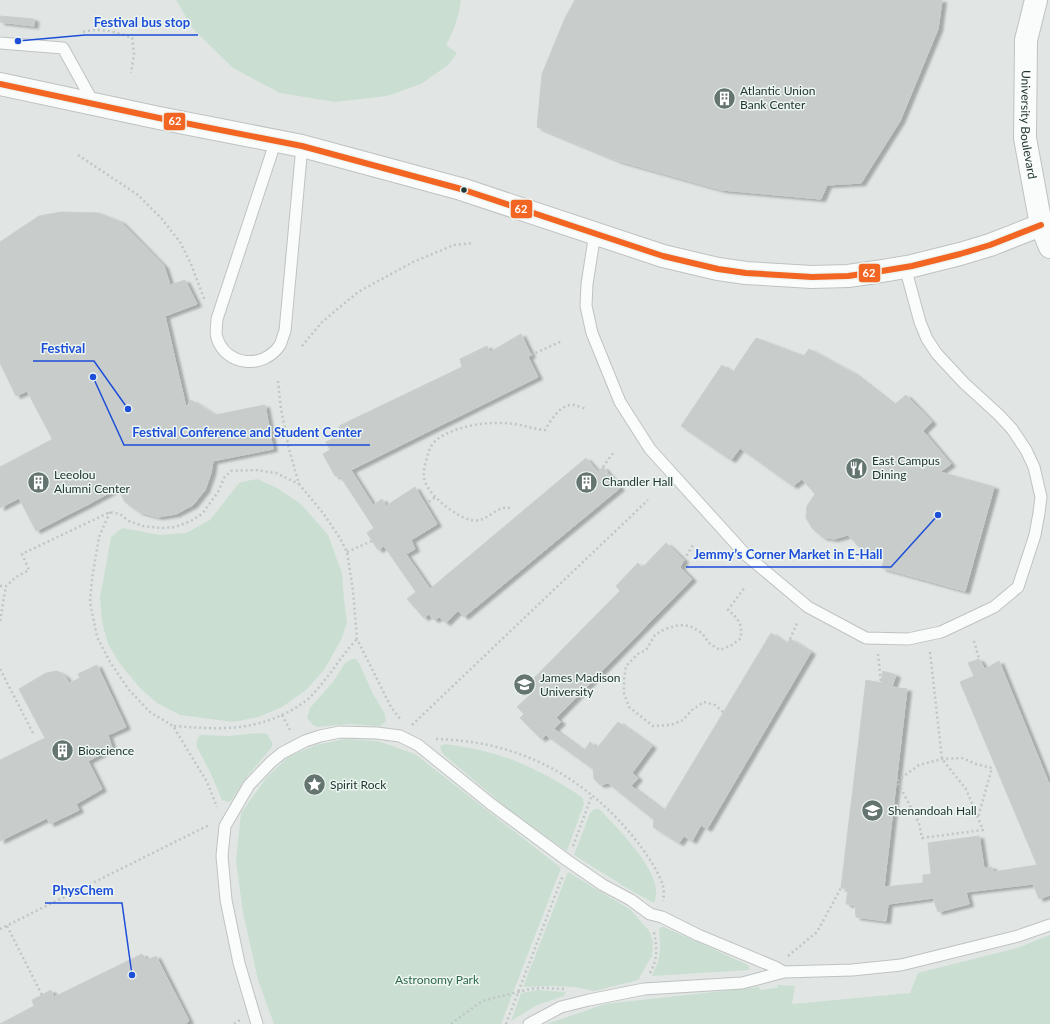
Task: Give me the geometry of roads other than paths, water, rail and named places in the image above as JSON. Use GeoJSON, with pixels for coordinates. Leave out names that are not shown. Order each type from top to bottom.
{"type":"FeatureCollection","features":[{"type":"Feature","properties":{"kind":"street","name":"University Boulevard"},"geometry":{"type":"LineString","coordinates":[[1036,0],[1026,40],[1025,138],[1041,225],[1050,247]]}},
{"type":"Feature","properties":{"kind":"street"},"geometry":{"type":"LineString","coordinates":[[0,84],[95,105],[302,146],[461,189],[663,256],[718,269],[746,273],[793,276],[836,276],[876,272],[960,254],[990,245],[1041,225]]}},
{"type":"Feature","properties":{"kind":"lane"},"geometry":{"type":"LineString","coordinates":[[0,43],[63,48],[95,105]]}},
{"type":"Feature","properties":{"kind":"lane"},"geometry":{"type":"LineString","coordinates":[[276,140],[217,319],[216,337],[225,351],[238,361],[252,362],[268,358],[280,345],[285,331],[302,146]]}},
{"type":"Feature","properties":{"kind":"lane"},"geometry":{"type":"LineString","coordinates":[[595,233],[587,284],[586,306],[592,333],[620,402],[650,449],[746,555],[808,607],[866,638],[908,639],[942,632],[994,607],[1018,588],[1035,535],[1041,497],[1034,467],[1026,450],[1012,429],[936,354],[927,339],[920,322],[905,267]]}},
{"type":"Feature","properties":{"kind":"lane"},"geometry":{"type":"LineString","coordinates":[[257,1024],[239,963],[226,900],[221,824],[259,773],[277,758],[298,745],[320,736],[340,732],[404,733],[491,804],[603,885],[631,900],[650,914],[662,917],[698,935],[780,969]]}},
{"type":"Feature","properties":{"kind":"lane"},"geometry":{"type":"LineString","coordinates":[[529,1024],[561,1007],[644,989],[742,983],[780,969],[852,970],[901,965],[1018,936],[1050,925]]}},
{"type":"Feature","properties":{"kind":"place","name":"Festival bus stop"},"geometry":{"type":"Point","coordinates":[18,41]}},
{"type":"Feature","properties":{"kind":"place","name":"Atlantic Union Bank Center"},"geometry":{"type":"Point","coordinates":[725,98]}},
{"type":"Feature","properties":{"kind":"place","name":"Festival Conference and Student Center"},"geometry":{"type":"Point","coordinates":[93,377]}},
{"type":"Feature","properties":{"kind":"place","name":"Festival"},"geometry":{"type":"Point","coordinates":[128,409]}},
{"type":"Feature","properties":{"kind":"place","name":"East Campus Dining"},"geometry":{"type":"Point","coordinates":[857,468]}},
{"type":"Feature","properties":{"kind":"place","name":"Leeolou Alumni Center"},"geometry":{"type":"Point","coordinates":[38,482]}},
{"type":"Feature","properties":{"kind":"place","name":"Chandler Hall"},"geometry":{"type":"Point","coordinates":[586,482]}},
{"type":"Feature","properties":{"kind":"place","name":"Jemmy’s Corner Market in E-Hall"},"geometry":{"type":"Point","coordinates":[938,515]}},
{"type":"Feature","properties":{"kind":"place","name":"James Madison University"},"geometry":{"type":"Point","coordinates":[525,685]}},
{"type":"Feature","properties":{"kind":"place","name":"Bioscience"},"geometry":{"type":"Point","coordinates":[62,751]}},
{"type":"Feature","properties":{"kind":"place","name":"Spirit Rock"},"geometry":{"type":"Point","coordinates":[315,785]}},
{"type":"Feature","properties":{"kind":"place","name":"Shenandoah Hall"},"geometry":{"type":"Point","coordinates":[872,811]}},
{"type":"Feature","properties":{"kind":"place","name":"PhysChem"},"geometry":{"type":"Point","coordinates":[132,975]}},
{"type":"Feature","properties":{"kind":"park label","name":"Astronomy Park"},"geometry":{"type":"Point","coordinates":[437,980]}}]}
